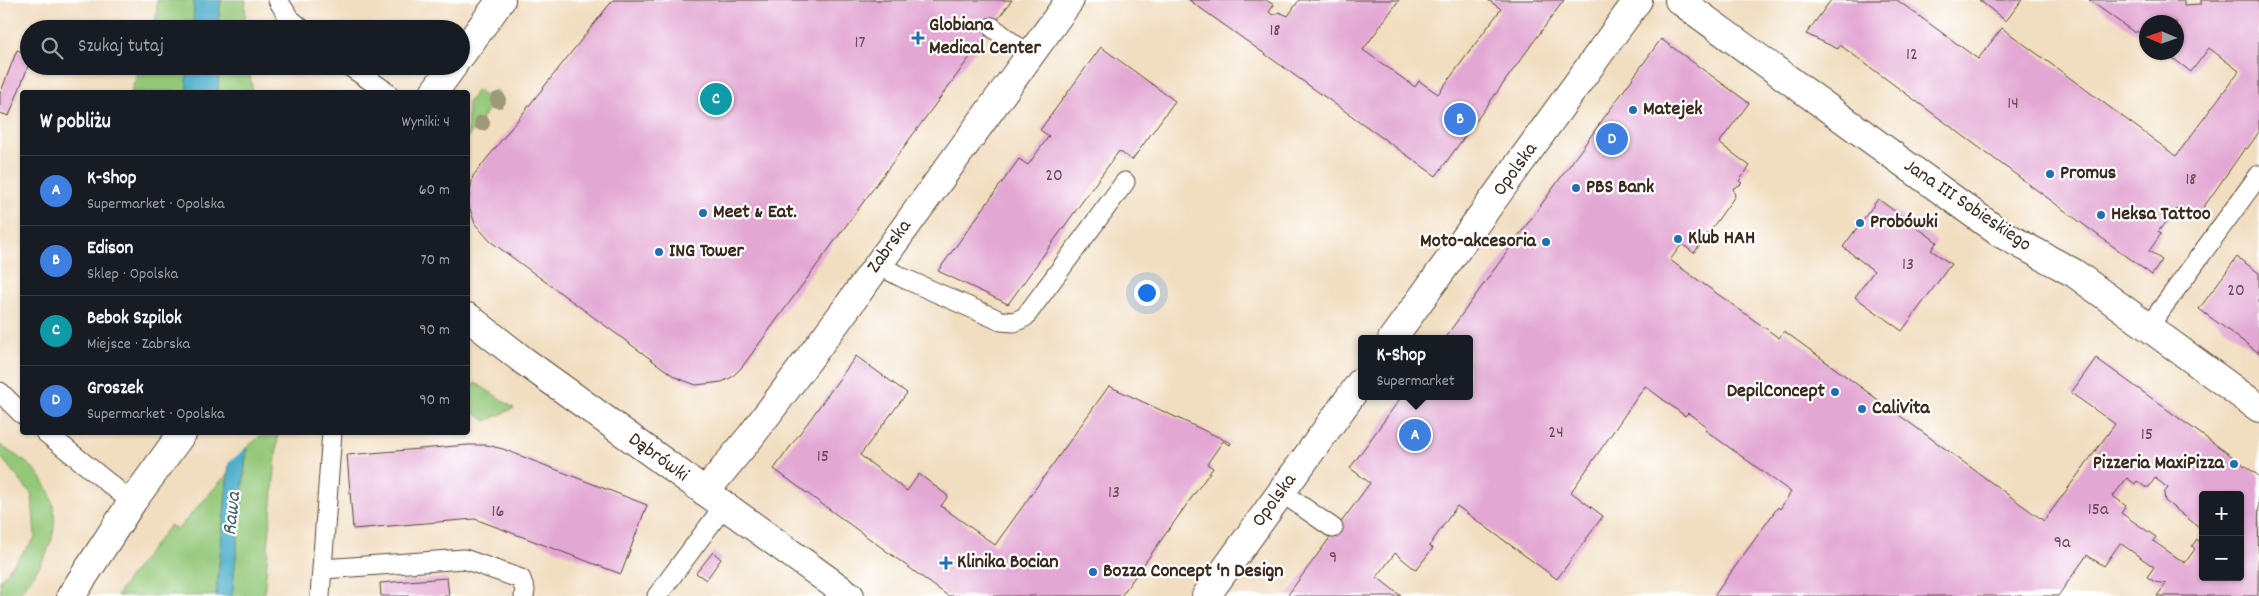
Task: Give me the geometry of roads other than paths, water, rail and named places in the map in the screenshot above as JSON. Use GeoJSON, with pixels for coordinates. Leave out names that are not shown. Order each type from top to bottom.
{"type":"FeatureCollection","features":[{"type":"Feature","properties":{"kind":"street"},"geometry":{"type":"LineString","coordinates":[[470,42],[501,0]]}},
{"type":"Feature","properties":{"kind":"street","name":"Zabrska"},"geometry":{"type":"LineString","coordinates":[[714,499],[751,436],[1070,0]]}},
{"type":"Feature","properties":{"kind":"street","name":"Opolska"},"geometry":{"type":"LineString","coordinates":[[1395,335],[1638,0]]}},
{"type":"Feature","properties":{"kind":"street","name":"Jana III Sobieskiego"},"geometry":{"type":"LineString","coordinates":[[1678,0],[2000,233],[2074,274],[2149,326],[2259,408]]}},
{"type":"Feature","properties":{"kind":"street"},"geometry":{"type":"LineString","coordinates":[[435,90],[446,75]]}},
{"type":"Feature","properties":{"kind":"street","name":"Dąbrówki"},"geometry":{"type":"LineString","coordinates":[[470,319],[524,361],[850,596]]}},
{"type":"Feature","properties":{"kind":"street","name":"Opolska"},"geometry":{"type":"LineString","coordinates":[[1206,596],[1358,386]]}},
{"type":"Feature","properties":{"kind":"street"},"geometry":{"type":"LineString","coordinates":[[71,596],[132,502],[182,435]]}},
{"type":"Feature","properties":{"kind":"lane"},"geometry":{"type":"LineString","coordinates":[[278,0],[291,20]]}},
{"type":"Feature","properties":{"kind":"lane"},"geometry":{"type":"LineString","coordinates":[[992,27],[1029,56]]}},
{"type":"Feature","properties":{"kind":"lane"},"geometry":{"type":"LineString","coordinates":[[362,75],[384,90]]}},
{"type":"Feature","properties":{"kind":"lane"},"geometry":{"type":"LineString","coordinates":[[2149,326],[2259,175]]}},
{"type":"Feature","properties":{"kind":"lane"},"geometry":{"type":"LineString","coordinates":[[877,264],[1001,321],[1014,322],[1025,317],[1125,182]]}},
{"type":"Feature","properties":{"kind":"lane"},"geometry":{"type":"LineString","coordinates":[[0,392],[20,412]]}},
{"type":"Feature","properties":{"kind":"lane"},"geometry":{"type":"LineString","coordinates":[[49,435],[132,502]]}},
{"type":"Feature","properties":{"kind":"lane"},"geometry":{"type":"LineString","coordinates":[[320,596],[332,435]]}},
{"type":"Feature","properties":{"kind":"lane"},"geometry":{"type":"LineString","coordinates":[[1281,492],[1333,528]]}},
{"type":"Feature","properties":{"kind":"lane"},"geometry":{"type":"LineString","coordinates":[[657,596],[714,499]]}},
{"type":"Feature","properties":{"kind":"lane"},"geometry":{"type":"LineString","coordinates":[[323,569],[464,559],[521,579],[525,590],[524,596]]}},
{"type":"Feature","properties":{"kind":"water"},"geometry":{"type":"Polygon","coordinates":[[[194,0],[221,0],[218,20],[193,20],[194,0]]]}},
{"type":"Feature","properties":{"kind":"water"},"geometry":{"type":"Polygon","coordinates":[[[188,75],[219,75],[218,90],[188,90],[186,80],[188,75]]]}},
{"type":"Feature","properties":{"kind":"water","name":"Rawa"},"geometry":{"type":"Polygon","coordinates":[[[232,435],[248,435],[232,596],[216,596],[232,435]]]}},
{"type":"Feature","properties":{"kind":"place","name":"Globiana Medical Center"},"geometry":{"type":"Point","coordinates":[918,38]}},
{"type":"Feature","properties":{"kind":"place","name":"Bebok Szpilok"},"geometry":{"type":"Point","coordinates":[716,99]}},
{"type":"Feature","properties":{"kind":"place","name":"Matejek"},"geometry":{"type":"Point","coordinates":[1633,110]}},
{"type":"Feature","properties":{"kind":"place","name":"Edison"},"geometry":{"type":"Point","coordinates":[1460,119]}},
{"type":"Feature","properties":{"kind":"place","name":"Groszek"},"geometry":{"type":"Point","coordinates":[1612,139]}},
{"type":"Feature","properties":{"kind":"place","name":"Promus"},"geometry":{"type":"Point","coordinates":[2050,174]}},
{"type":"Feature","properties":{"kind":"place","name":"PBS Bank"},"geometry":{"type":"Point","coordinates":[1576,188]}},
{"type":"Feature","properties":{"kind":"place","name":"Meet & Eat."},"geometry":{"type":"Point","coordinates":[703,213]}},
{"type":"Feature","properties":{"kind":"place","name":"Heksa Tattoo"},"geometry":{"type":"Point","coordinates":[2101,215]}},
{"type":"Feature","properties":{"kind":"place","name":"Probówki"},"geometry":{"type":"Point","coordinates":[1860,223]}},
{"type":"Feature","properties":{"kind":"place","name":"Klub HAH"},"geometry":{"type":"Point","coordinates":[1678,239]}},
{"type":"Feature","properties":{"kind":"place","name":"Moto-akcesoria"},"geometry":{"type":"Point","coordinates":[1546,242]}},
{"type":"Feature","properties":{"kind":"place","name":"ING Tower"},"geometry":{"type":"Point","coordinates":[659,252]}},
{"type":"Feature","properties":{"kind":"place","name":"DepilConcept"},"geometry":{"type":"Point","coordinates":[1835,392]}},
{"type":"Feature","properties":{"kind":"place","name":"CaliVita"},"geometry":{"type":"Point","coordinates":[1862,409]}},
{"type":"Feature","properties":{"kind":"place","name":"K-Shop"},"geometry":{"type":"Point","coordinates":[1415,435]}},
{"type":"Feature","properties":{"kind":"place","name":"Pizzeria MaxiPizza"},"geometry":{"type":"Point","coordinates":[2234,464]}},
{"type":"Feature","properties":{"kind":"place","name":"Klinika Bocian"},"geometry":{"type":"Point","coordinates":[946,563]}},
{"type":"Feature","properties":{"kind":"place","name":"Bozza Concept 'n Design"},"geometry":{"type":"Point","coordinates":[1093,572]}}]}
